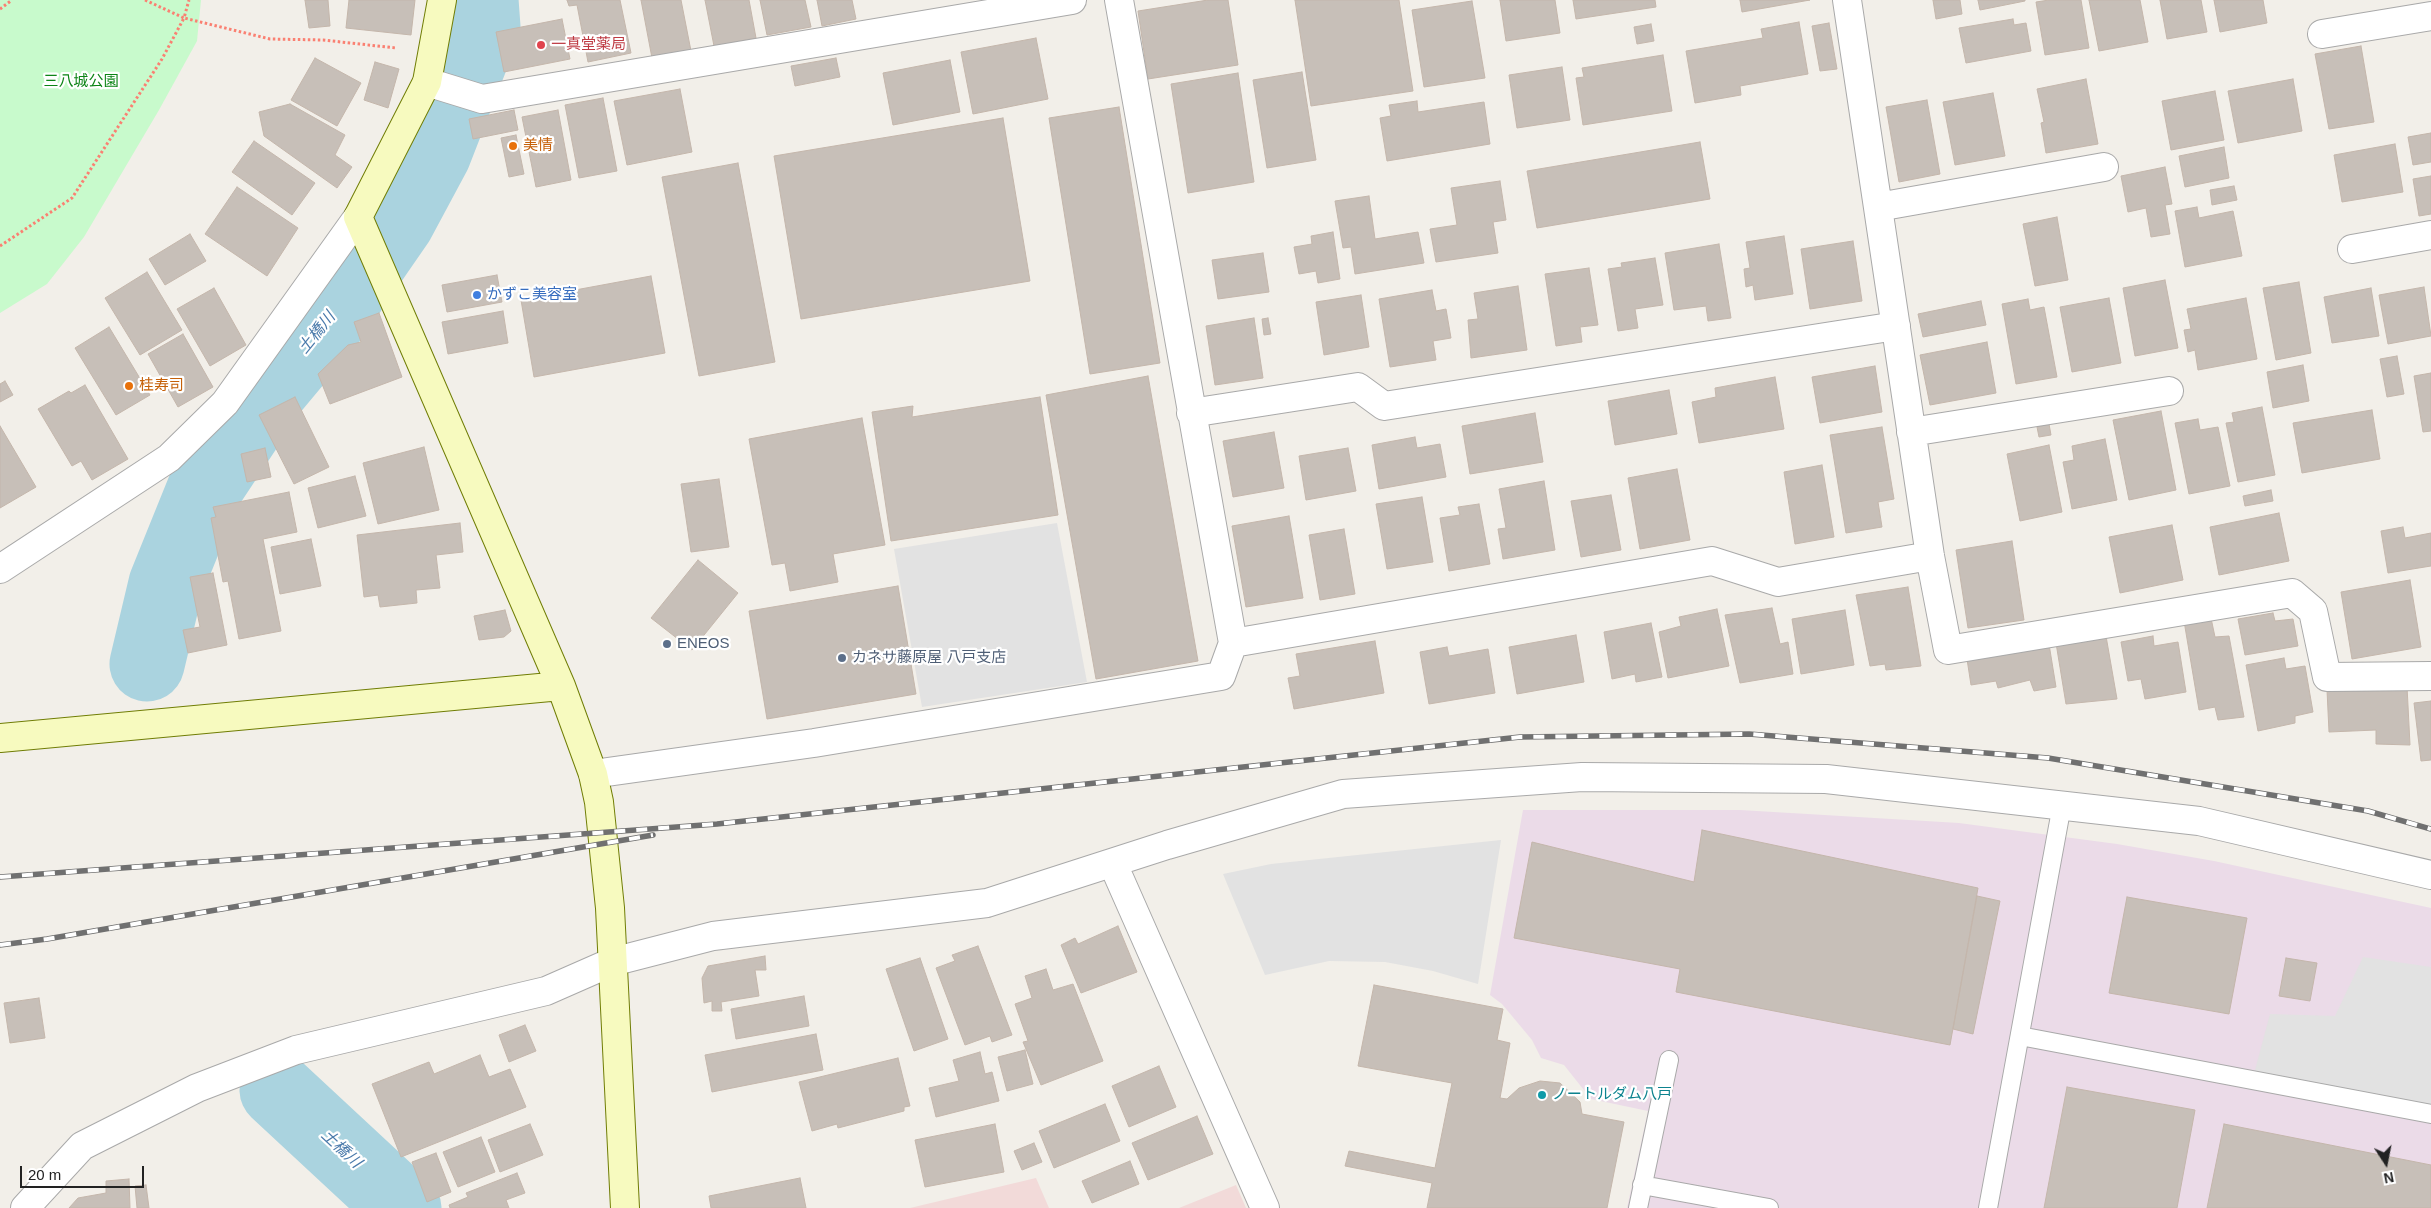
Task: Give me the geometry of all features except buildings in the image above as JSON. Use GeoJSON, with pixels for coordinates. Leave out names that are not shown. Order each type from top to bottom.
{"type":"FeatureCollection","features":[{"type":"Feature","properties":{"kind":"street"},"geometry":{"type":"LineString","coordinates":[[0,570],[169,458],[226,403],[358,217],[427,82],[442,0]]}},
{"type":"Feature","properties":{"kind":"street"},"geometry":{"type":"LineString","coordinates":[[427,82],[482,99],[1072,0]]}},
{"type":"Feature","properties":{"kind":"street"},"geometry":{"type":"LineString","coordinates":[[593,774],[814,743],[1221,676],[1233,643],[1190,413],[1119,0]]}},
{"type":"Feature","properties":{"kind":"street"},"geometry":{"type":"LineString","coordinates":[[1847,0],[1930,556],[1948,650],[2292,593],[2313,611],[2327,677],[2431,676]]}},
{"type":"Feature","properties":{"kind":"street"},"geometry":{"type":"LineString","coordinates":[[2322,34],[2431,16]]}},
{"type":"Feature","properties":{"kind":"street"},"geometry":{"type":"LineString","coordinates":[[1878,207],[2104,167]]}},
{"type":"Feature","properties":{"kind":"street"},"geometry":{"type":"LineString","coordinates":[[358,217],[561,686],[593,774],[599,802],[610,908],[625,1208]]}},
{"type":"Feature","properties":{"kind":"street"},"geometry":{"type":"LineString","coordinates":[[2352,249],[2431,234]]}},
{"type":"Feature","properties":{"kind":"street"},"geometry":{"type":"LineString","coordinates":[[1190,413],[1358,387],[1384,406],[1896,326]]}},
{"type":"Feature","properties":{"kind":"street"},"geometry":{"type":"LineString","coordinates":[[1912,432],[2169,390]]}},
{"type":"Feature","properties":{"kind":"street"},"geometry":{"type":"LineString","coordinates":[[1233,643],[1712,561],[1778,582],[1930,556]]}},
{"type":"Feature","properties":{"kind":"street"},"geometry":{"type":"LineString","coordinates":[[0,738],[561,686]]}},
{"type":"Feature","properties":{"kind":"street"},"geometry":{"type":"LineString","coordinates":[[25,1208],[82,1146],[197,1088],[296,1050],[546,990],[612,962],[713,936],[987,903],[1113,864],[1167,845],[1343,794],[1582,776],[1826,779],[2199,821],[2431,875]]}},
{"type":"Feature","properties":{"kind":"street"},"geometry":{"type":"LineString","coordinates":[[1113,864],[1264,1208]]}},
{"type":"Feature","properties":{"kind":"lane"},"geometry":{"type":"LineString","coordinates":[[1988,1208],[2062,805]]}},
{"type":"Feature","properties":{"kind":"lane"},"geometry":{"type":"LineString","coordinates":[[2020,1036],[2431,1114]]}},
{"type":"Feature","properties":{"kind":"lane"},"geometry":{"type":"LineString","coordinates":[[1638,1208],[1668,1060]]}},
{"type":"Feature","properties":{"kind":"lane"},"geometry":{"type":"LineString","coordinates":[[1642,1185],[1769,1208]]}},
{"type":"Feature","properties":{"kind":"path"},"geometry":{"type":"LineString","coordinates":[[0,9],[12,0]]}},
{"type":"Feature","properties":{"kind":"path"},"geometry":{"type":"LineString","coordinates":[[145,0],[184,18],[270,39],[323,40],[434,52]]}},
{"type":"Feature","properties":{"kind":"path"},"geometry":{"type":"LineString","coordinates":[[0,246],[72,198],[162,59],[184,18],[189,0]]}},
{"type":"Feature","properties":{"kind":"shaded area"},"geometry":{"type":"Polygon","coordinates":[[[1057,523],[1087,682],[922,707],[894,549],[1057,523]]]}},
{"type":"Feature","properties":{"kind":"shaded area"},"geometry":{"type":"Polygon","coordinates":[[[1523,810],[1740,810],[1959,823],[2117,844],[2214,861],[2431,908],[2431,1208],[1627,1208],[1648,1111],[1591,1099],[1564,1065],[1541,1058],[1532,1040],[1502,1004],[1490,995],[1523,810]]]}},
{"type":"Feature","properties":{"kind":"shaded area"},"geometry":{"type":"Polygon","coordinates":[[[1501,840],[1478,984],[1433,971],[1385,962],[1329,961],[1265,975],[1223,874],[1271,864],[1501,840]]]}},
{"type":"Feature","properties":{"kind":"shaded area"},"geometry":{"type":"Polygon","coordinates":[[[2363,957],[2431,967],[2431,1109],[2254,1074],[2270,1014],[2335,1016],[2363,957]]]}},
{"type":"Feature","properties":{"kind":"shaded area"},"geometry":{"type":"Polygon","coordinates":[[[1036,1178],[1049,1208],[910,1208],[1036,1178]]]}},
{"type":"Feature","properties":{"kind":"shaded area"},"geometry":{"type":"Polygon","coordinates":[[[1236,1185],[1246,1208],[1179,1208],[1236,1185]]]}},
{"type":"Feature","properties":{"kind":"green space","name":"三八城公園"},"geometry":{"type":"Polygon","coordinates":[[[0,0],[201,0],[197,41],[159,110],[84,237],[47,284],[0,313],[0,0]]]}},
{"type":"Feature","properties":{"kind":"waterway","name":"土橋川"},"geometry":{"type":"LineString","coordinates":[[147,664],[166,584],[204,490],[271,389],[332,316],[397,222],[434,153],[483,27],[481,0]]}},
{"type":"Feature","properties":{"kind":"waterway","name":"土橋川"},"geometry":{"type":"LineString","coordinates":[[277,1090],[404,1208]]}},
{"type":"Feature","properties":{"kind":"railway"},"geometry":{"type":"LineString","coordinates":[[0,877],[717,824],[1520,737],[1749,734],[2048,758],[2368,811],[2431,829]]}},
{"type":"Feature","properties":{"kind":"railway"},"geometry":{"type":"LineString","coordinates":[[0,945],[47,939],[653,835]]}},
{"type":"Feature","properties":{"kind":"place","name":"一真堂薬局"},"geometry":{"type":"Point","coordinates":[541,45]}},
{"type":"Feature","properties":{"kind":"place","name":"美情"},"geometry":{"type":"Point","coordinates":[513,146]}},
{"type":"Feature","properties":{"kind":"place","name":"かずこ美容室"},"geometry":{"type":"Point","coordinates":[477,295]}},
{"type":"Feature","properties":{"kind":"place","name":"桂寿司"},"geometry":{"type":"Point","coordinates":[129,386]}},
{"type":"Feature","properties":{"kind":"place","name":"ENEOS"},"geometry":{"type":"Point","coordinates":[667,644]}},
{"type":"Feature","properties":{"kind":"place","name":"カネサ藤原屋 八戸支店"},"geometry":{"type":"Point","coordinates":[842,658]}},
{"type":"Feature","properties":{"kind":"place","name":"ノートルダム八戸"},"geometry":{"type":"Point","coordinates":[1542,1095]}}]}
